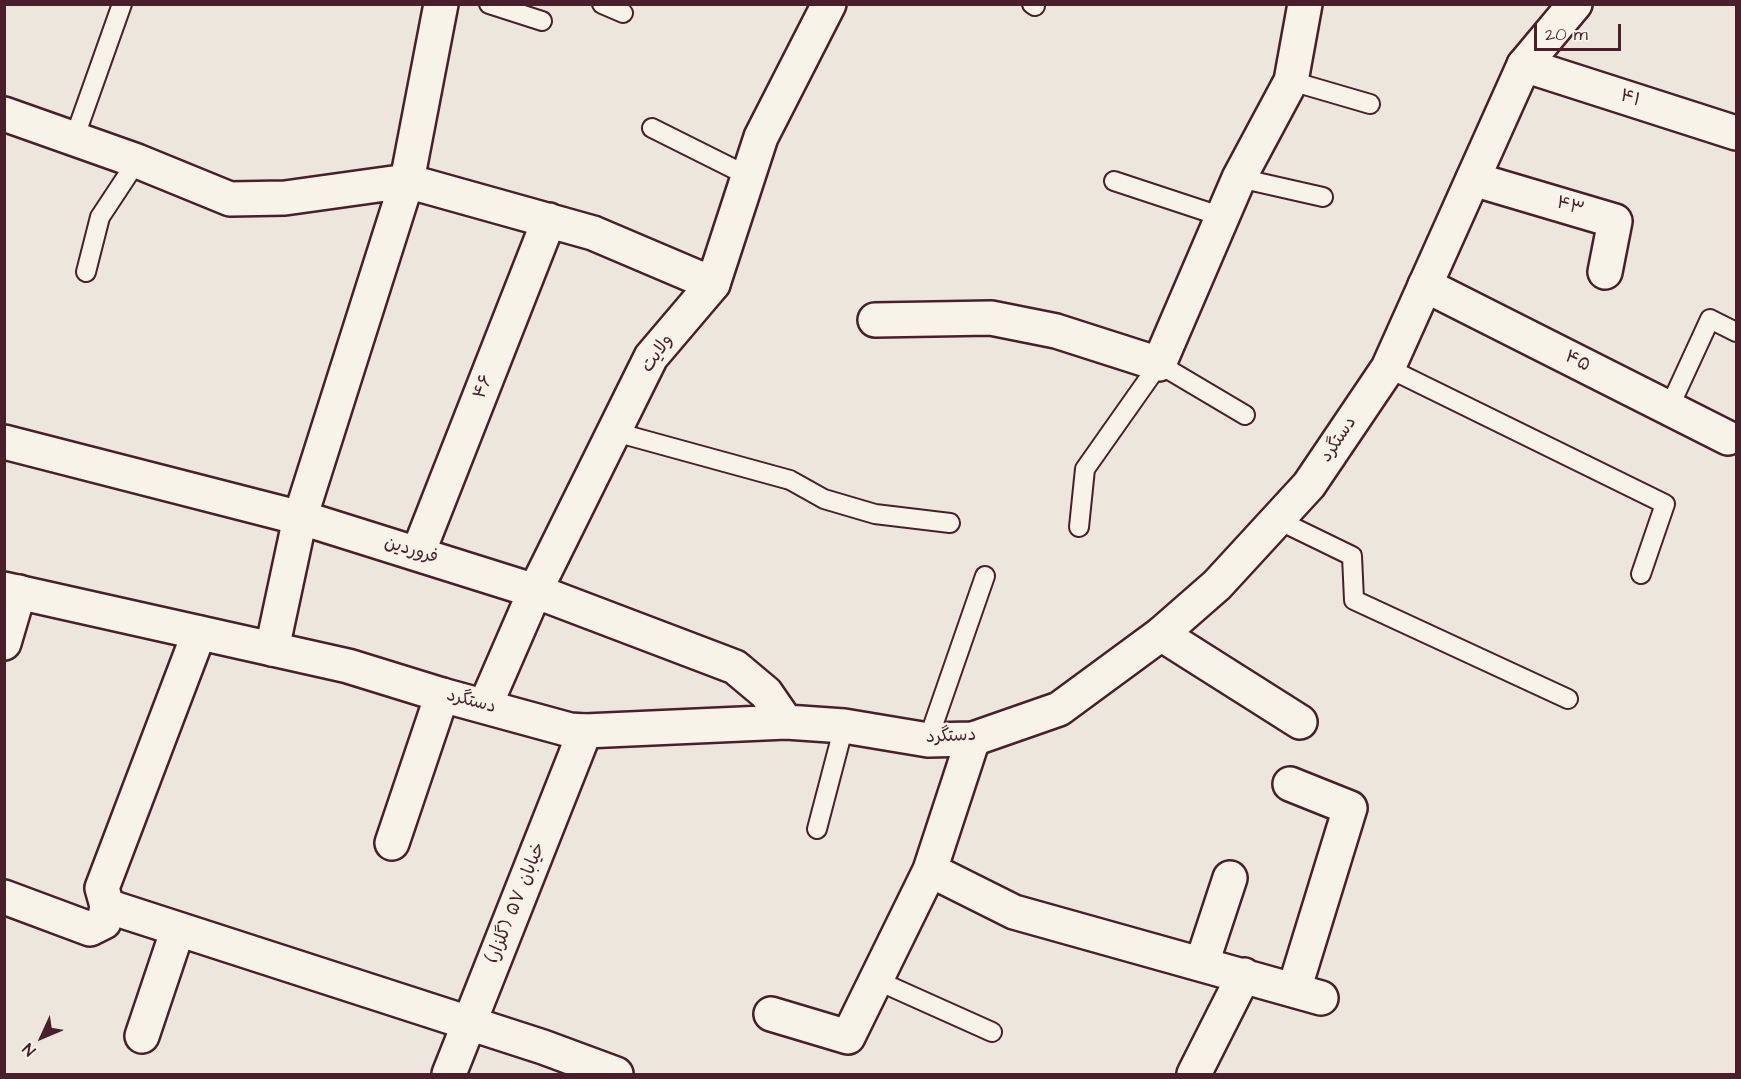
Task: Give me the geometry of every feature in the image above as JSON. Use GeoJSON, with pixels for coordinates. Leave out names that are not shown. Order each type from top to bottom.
{"type":"FeatureCollection","features":[{"type":"Feature","properties":{"kind":"street","name":"ولایت"},"geometry":{"type":"LineString","coordinates":[[485,706],[535,591],[651,357],[712,284],[760,137],[829,4]]}},
{"type":"Feature","properties":{"kind":"street"},"geometry":{"type":"LineString","coordinates":[[875,320],[991,318],[1056,331],[1159,364],[1239,178],[1291,81],[1305,4]]}},
{"type":"Feature","properties":{"kind":"street","name":"دستگرد"},"geometry":{"type":"LineString","coordinates":[[12,591],[348,666],[442,695],[570,730],[786,722],[844,726],[928,740],[973,739],[1059,709],[1161,634],[1217,585],[1309,485],[1388,368],[1524,65],[1575,4]]}},
{"type":"Feature","properties":{"kind":"street"},"geometry":{"type":"LineString","coordinates":[[272,649],[300,518],[407,181],[438,5]]}},
{"type":"Feature","properties":{"kind":"street","name":"۴۱"},"geometry":{"type":"LineString","coordinates":[[1524,65],[1737,133]]}},
{"type":"Feature","properties":{"kind":"street"},"geometry":{"type":"LineString","coordinates":[[4,114],[137,161],[230,199],[285,198],[407,181],[593,233],[712,284]]}},
{"type":"Feature","properties":{"kind":"street","name":"۴۳"},"geometry":{"type":"LineString","coordinates":[[1473,179],[1616,221],[1605,272]]}},
{"type":"Feature","properties":{"kind":"street","name":"۴۶"},"geometry":{"type":"LineString","coordinates":[[418,553],[549,220]]}},
{"type":"Feature","properties":{"kind":"street","name":"۴۵"},"geometry":{"type":"LineString","coordinates":[[1425,285],[1728,438]]}},
{"type":"Feature","properties":{"kind":"street","name":"فروردین"},"geometry":{"type":"LineString","coordinates":[[4,442],[300,518],[535,591],[735,667],[766,693],[786,722]]}},
{"type":"Feature","properties":{"kind":"street"},"geometry":{"type":"LineString","coordinates":[[4,643],[12,591]]}},
{"type":"Feature","properties":{"kind":"street"},"geometry":{"type":"LineString","coordinates":[[4,897],[90,929],[104,922],[107,906],[102,888],[198,633]]}},
{"type":"Feature","properties":{"kind":"street"},"geometry":{"type":"LineString","coordinates":[[1161,634],[1300,722]]}},
{"type":"Feature","properties":{"kind":"street"},"geometry":{"type":"LineString","coordinates":[[392,843],[442,695]]}},
{"type":"Feature","properties":{"kind":"street","name":"خیابان ۵۷ (گلزار)"},"geometry":{"type":"LineString","coordinates":[[449,1074],[585,731]]}},
{"type":"Feature","properties":{"kind":"street"},"geometry":{"type":"LineString","coordinates":[[771,1014],[848,1037],[930,870],[973,739]]}},
{"type":"Feature","properties":{"kind":"street"},"geometry":{"type":"LineString","coordinates":[[930,870],[1014,912],[1308,994],[1350,808],[1290,784]]}},
{"type":"Feature","properties":{"kind":"street"},"geometry":{"type":"LineString","coordinates":[[1202,963],[1230,878]]}},
{"type":"Feature","properties":{"kind":"street"},"geometry":{"type":"LineString","coordinates":[[107,906],[469,1023],[616,1074]]}},
{"type":"Feature","properties":{"kind":"street"},"geometry":{"type":"LineString","coordinates":[[142,1036],[178,929]]}},
{"type":"Feature","properties":{"kind":"street"},"geometry":{"type":"LineString","coordinates":[[1194,1074],[1244,975]]}},
{"type":"Feature","properties":{"kind":"lane"},"geometry":{"type":"LineString","coordinates":[[74,139],[122,4]]}},
{"type":"Feature","properties":{"kind":"lane"},"geometry":{"type":"LineString","coordinates":[[489,4],[542,21]]}},
{"type":"Feature","properties":{"kind":"lane"},"geometry":{"type":"LineString","coordinates":[[602,4],[623,13]]}},
{"type":"Feature","properties":{"kind":"lane"},"geometry":{"type":"LineString","coordinates":[[1291,81],[1370,104]]}},
{"type":"Feature","properties":{"kind":"lane"},"geometry":{"type":"LineString","coordinates":[[652,128],[748,176]]}},
{"type":"Feature","properties":{"kind":"lane"},"geometry":{"type":"LineString","coordinates":[[86,272],[100,217],[137,161]]}},
{"type":"Feature","properties":{"kind":"lane"},"geometry":{"type":"LineString","coordinates":[[1239,178],[1323,197]]}},
{"type":"Feature","properties":{"kind":"lane"},"geometry":{"type":"LineString","coordinates":[[1114,181],[1223,216]]}},
{"type":"Feature","properties":{"kind":"lane"},"geometry":{"type":"LineString","coordinates":[[1669,408],[1710,319],[1737,332]]}},
{"type":"Feature","properties":{"kind":"lane"},"geometry":{"type":"LineString","coordinates":[[1079,527],[1085,469],[1159,364],[1245,415]]}},
{"type":"Feature","properties":{"kind":"lane"},"geometry":{"type":"LineString","coordinates":[[1388,368],[1665,504],[1641,574]]}},
{"type":"Feature","properties":{"kind":"lane"},"geometry":{"type":"LineString","coordinates":[[615,432],[790,480],[824,499],[875,514],[950,523]]}},
{"type":"Feature","properties":{"kind":"lane"},"geometry":{"type":"LineString","coordinates":[[1278,520],[1352,556],[1354,600],[1568,699]]}},
{"type":"Feature","properties":{"kind":"lane"},"geometry":{"type":"LineString","coordinates":[[928,740],[985,576]]}},
{"type":"Feature","properties":{"kind":"lane"},"geometry":{"type":"LineString","coordinates":[[817,829],[844,726]]}},
{"type":"Feature","properties":{"kind":"lane"},"geometry":{"type":"LineString","coordinates":[[876,980],[992,1032]]}}]}
